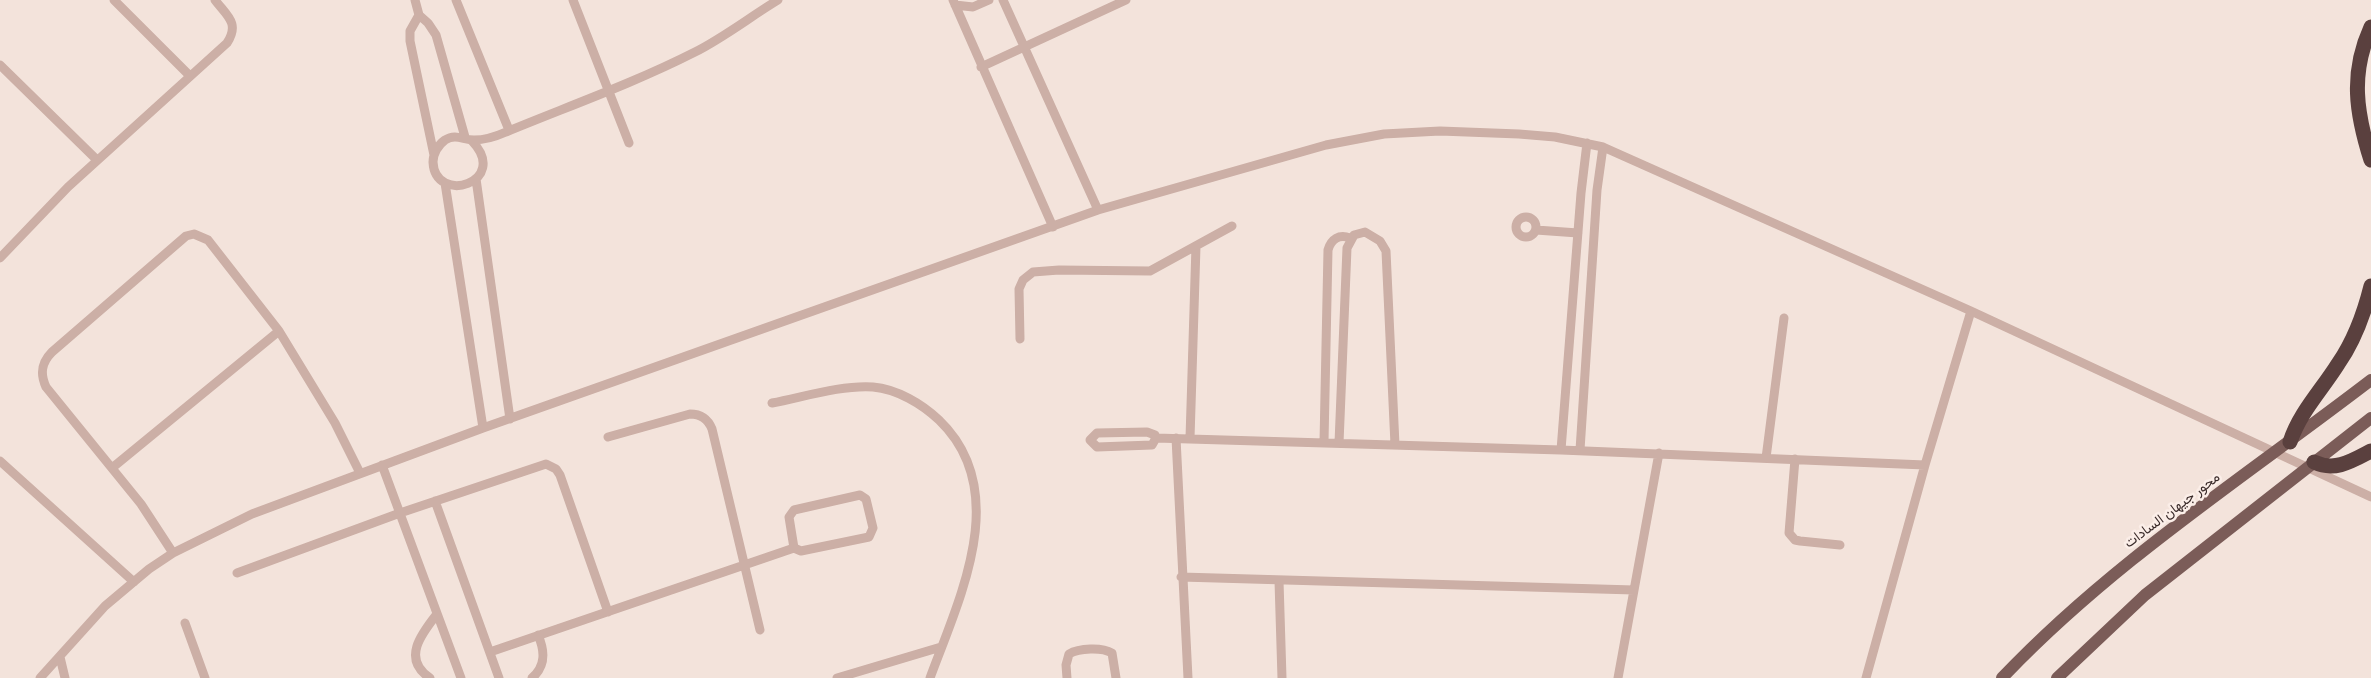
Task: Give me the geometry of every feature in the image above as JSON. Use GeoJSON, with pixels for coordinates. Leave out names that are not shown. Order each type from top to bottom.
{"type":"FeatureCollection","features":[{"type":"Feature","properties":{"kind":"highway"},"geometry":{"type":"LineString","coordinates":[[2371,27],[2362,52],[2356,94],[2359,116],[2371,160]]}},
{"type":"Feature","properties":{"kind":"highway"},"geometry":{"type":"LineString","coordinates":[[2290,442],[2299,417],[2339,364],[2353,338],[2365,310],[2371,286]]}},
{"type":"Feature","properties":{"kind":"highway"},"geometry":{"type":"LineString","coordinates":[[2314,462],[2332,468],[2371,451]]}},
{"type":"Feature","properties":{"kind":"main road","name":"محور جيهان السادات"},"geometry":{"type":"LineString","coordinates":[[2002,678],[2074,606],[2121,568],[2371,380]]}},
{"type":"Feature","properties":{"kind":"main road"},"geometry":{"type":"LineString","coordinates":[[2057,678],[2145,595],[2371,418]]}},
{"type":"Feature","properties":{"kind":"lane"},"geometry":{"type":"LineString","coordinates":[[114,0],[190,76]]}},
{"type":"Feature","properties":{"kind":"lane"},"geometry":{"type":"LineString","coordinates":[[0,258],[40,215],[97,160],[226,43],[233,34],[233,25],[215,0]]}},
{"type":"Feature","properties":{"kind":"lane"},"geometry":{"type":"LineString","coordinates":[[415,0],[419,15],[428,23],[436,35],[469,139],[480,149],[484,160],[481,172],[476,179],[462,186],[445,183]]}},
{"type":"Feature","properties":{"kind":"lane"},"geometry":{"type":"LineString","coordinates":[[456,0],[509,130]]}},
{"type":"Feature","properties":{"kind":"lane"},"geometry":{"type":"LineString","coordinates":[[573,0],[629,143]]}},
{"type":"Feature","properties":{"kind":"lane"},"geometry":{"type":"LineString","coordinates":[[434,154],[438,146],[446,139],[455,136],[469,139],[495,136],[609,90],[695,52],[778,0]]}},
{"type":"Feature","properties":{"kind":"lane"},"geometry":{"type":"LineString","coordinates":[[954,3],[972,8],[988,0]]}},
{"type":"Feature","properties":{"kind":"lane"},"geometry":{"type":"LineString","coordinates":[[1003,0],[1098,210]]}},
{"type":"Feature","properties":{"kind":"lane"},"geometry":{"type":"LineString","coordinates":[[981,67],[1126,0]]}},
{"type":"Feature","properties":{"kind":"lane"},"geometry":{"type":"LineString","coordinates":[[954,3],[1052,227]]}},
{"type":"Feature","properties":{"kind":"lane"},"geometry":{"type":"LineString","coordinates":[[419,15],[410,31],[410,41],[434,154],[435,170],[445,183],[483,428]]}},
{"type":"Feature","properties":{"kind":"lane"},"geometry":{"type":"LineString","coordinates":[[0,65],[97,160]]}},
{"type":"Feature","properties":{"kind":"lane"},"geometry":{"type":"LineString","coordinates":[[40,678],[105,606],[134,582],[173,553],[252,514],[483,428],[1098,210],[1326,145],[1384,134],[1440,131],[1519,134],[1587,143],[1603,147],[1971,311],[2371,496]]}},
{"type":"Feature","properties":{"kind":"lane"},"geometry":{"type":"LineString","coordinates":[[1561,450],[1587,143]]}},
{"type":"Feature","properties":{"kind":"lane"},"geometry":{"type":"LineString","coordinates":[[1580,450],[1597,190],[1603,147]]}},
{"type":"Feature","properties":{"kind":"lane"},"geometry":{"type":"LineString","coordinates":[[476,179],[510,419]]}},
{"type":"Feature","properties":{"kind":"lane"},"geometry":{"type":"LineString","coordinates":[[1020,339],[1019,289],[1023,280],[1033,272],[1059,270],[1150,271],[1232,226]]}},
{"type":"Feature","properties":{"kind":"lane"},"geometry":{"type":"LineString","coordinates":[[1536,230],[1578,233]]}},
{"type":"Feature","properties":{"kind":"lane"},"geometry":{"type":"LineString","coordinates":[[1339,443],[1347,248],[1350,238],[1359,232],[1365,232],[1380,241],[1386,252],[1395,444]]}},
{"type":"Feature","properties":{"kind":"lane"},"geometry":{"type":"LineString","coordinates":[[173,553],[141,504],[46,387],[42,376],[44,363],[52,352],[180,240],[194,234],[208,240],[278,331],[335,423],[360,473]]}},
{"type":"Feature","properties":{"kind":"lane"},"geometry":{"type":"LineString","coordinates":[[1324,442],[1330,245],[1341,237],[1350,238]]}},
{"type":"Feature","properties":{"kind":"lane"},"geometry":{"type":"LineString","coordinates":[[1190,438],[1196,246]]}},
{"type":"Feature","properties":{"kind":"lane"},"geometry":{"type":"LineString","coordinates":[[1866,678],[1925,465],[1971,311]]}},
{"type":"Feature","properties":{"kind":"lane"},"geometry":{"type":"LineString","coordinates":[[1766,458],[1784,318]]}},
{"type":"Feature","properties":{"kind":"lane"},"geometry":{"type":"LineString","coordinates":[[1327,319],[1344,319]]}},
{"type":"Feature","properties":{"kind":"lane"},"geometry":{"type":"LineString","coordinates":[[112,468],[278,331]]}},
{"type":"Feature","properties":{"kind":"lane"},"geometry":{"type":"LineString","coordinates":[[1326,380],[1341,380]]}},
{"type":"Feature","properties":{"kind":"lane"},"geometry":{"type":"LineString","coordinates":[[772,403],[856,387],[874,387],[891,391],[921,406],[934,415],[956,439],[971,468],[975,484],[977,513],[967,570],[959,601],[930,678]]}},
{"type":"Feature","properties":{"kind":"lane"},"geometry":{"type":"LineString","coordinates":[[608,437],[690,414],[700,415],[708,421],[712,429],[760,630]]}},
{"type":"Feature","properties":{"kind":"lane"},"geometry":{"type":"LineString","coordinates":[[1097,432],[1151,432],[1156,438],[1152,445],[1097,447],[1093,446],[1090,440],[1097,432]]}},
{"type":"Feature","properties":{"kind":"lane"},"geometry":{"type":"LineString","coordinates":[[1156,438],[1580,450],[1925,465]]}},
{"type":"Feature","properties":{"kind":"lane"},"geometry":{"type":"LineString","coordinates":[[1176,438],[1181,577],[1188,678]]}},
{"type":"Feature","properties":{"kind":"lane"},"geometry":{"type":"LineString","coordinates":[[1618,678],[1659,454]]}},
{"type":"Feature","properties":{"kind":"lane"},"geometry":{"type":"LineString","coordinates":[[1795,459],[1789,534],[1795,540],[1840,545]]}},
{"type":"Feature","properties":{"kind":"lane"},"geometry":{"type":"LineString","coordinates":[[0,461],[134,582]]}},
{"type":"Feature","properties":{"kind":"lane"},"geometry":{"type":"LineString","coordinates":[[237,573],[540,464],[551,466],[560,475],[608,612]]}},
{"type":"Feature","properties":{"kind":"lane"},"geometry":{"type":"LineString","coordinates":[[382,465],[461,678]]}},
{"type":"Feature","properties":{"kind":"lane"},"geometry":{"type":"LineString","coordinates":[[490,652],[794,548],[801,551],[869,538],[873,528],[866,499],[856,496],[794,510],[789,517],[794,548]]}},
{"type":"Feature","properties":{"kind":"lane"},"geometry":{"type":"LineString","coordinates":[[435,501],[499,678]]}},
{"type":"Feature","properties":{"kind":"lane"},"geometry":{"type":"LineString","coordinates":[[1181,577],[1634,590]]}},
{"type":"Feature","properties":{"kind":"lane"},"geometry":{"type":"LineString","coordinates":[[1279,581],[1282,678]]}},
{"type":"Feature","properties":{"kind":"lane"},"geometry":{"type":"LineString","coordinates":[[430,678],[420,668],[416,652],[420,637],[437,614]]}},
{"type":"Feature","properties":{"kind":"lane"},"geometry":{"type":"LineString","coordinates":[[185,624],[204,678]]}},
{"type":"Feature","properties":{"kind":"lane"},"geometry":{"type":"LineString","coordinates":[[532,678],[539,672],[543,658],[542,643],[538,635]]}},
{"type":"Feature","properties":{"kind":"lane"},"geometry":{"type":"LineString","coordinates":[[837,678],[941,647]]}},
{"type":"Feature","properties":{"kind":"lane"},"geometry":{"type":"LineString","coordinates":[[1068,678],[1066,664],[1069,654],[1074,651],[1095,650],[1108,650],[1112,653],[1116,678]]}},
{"type":"Feature","properties":{"kind":"lane"},"geometry":{"type":"LineString","coordinates":[[60,657],[65,678]]}}]}
